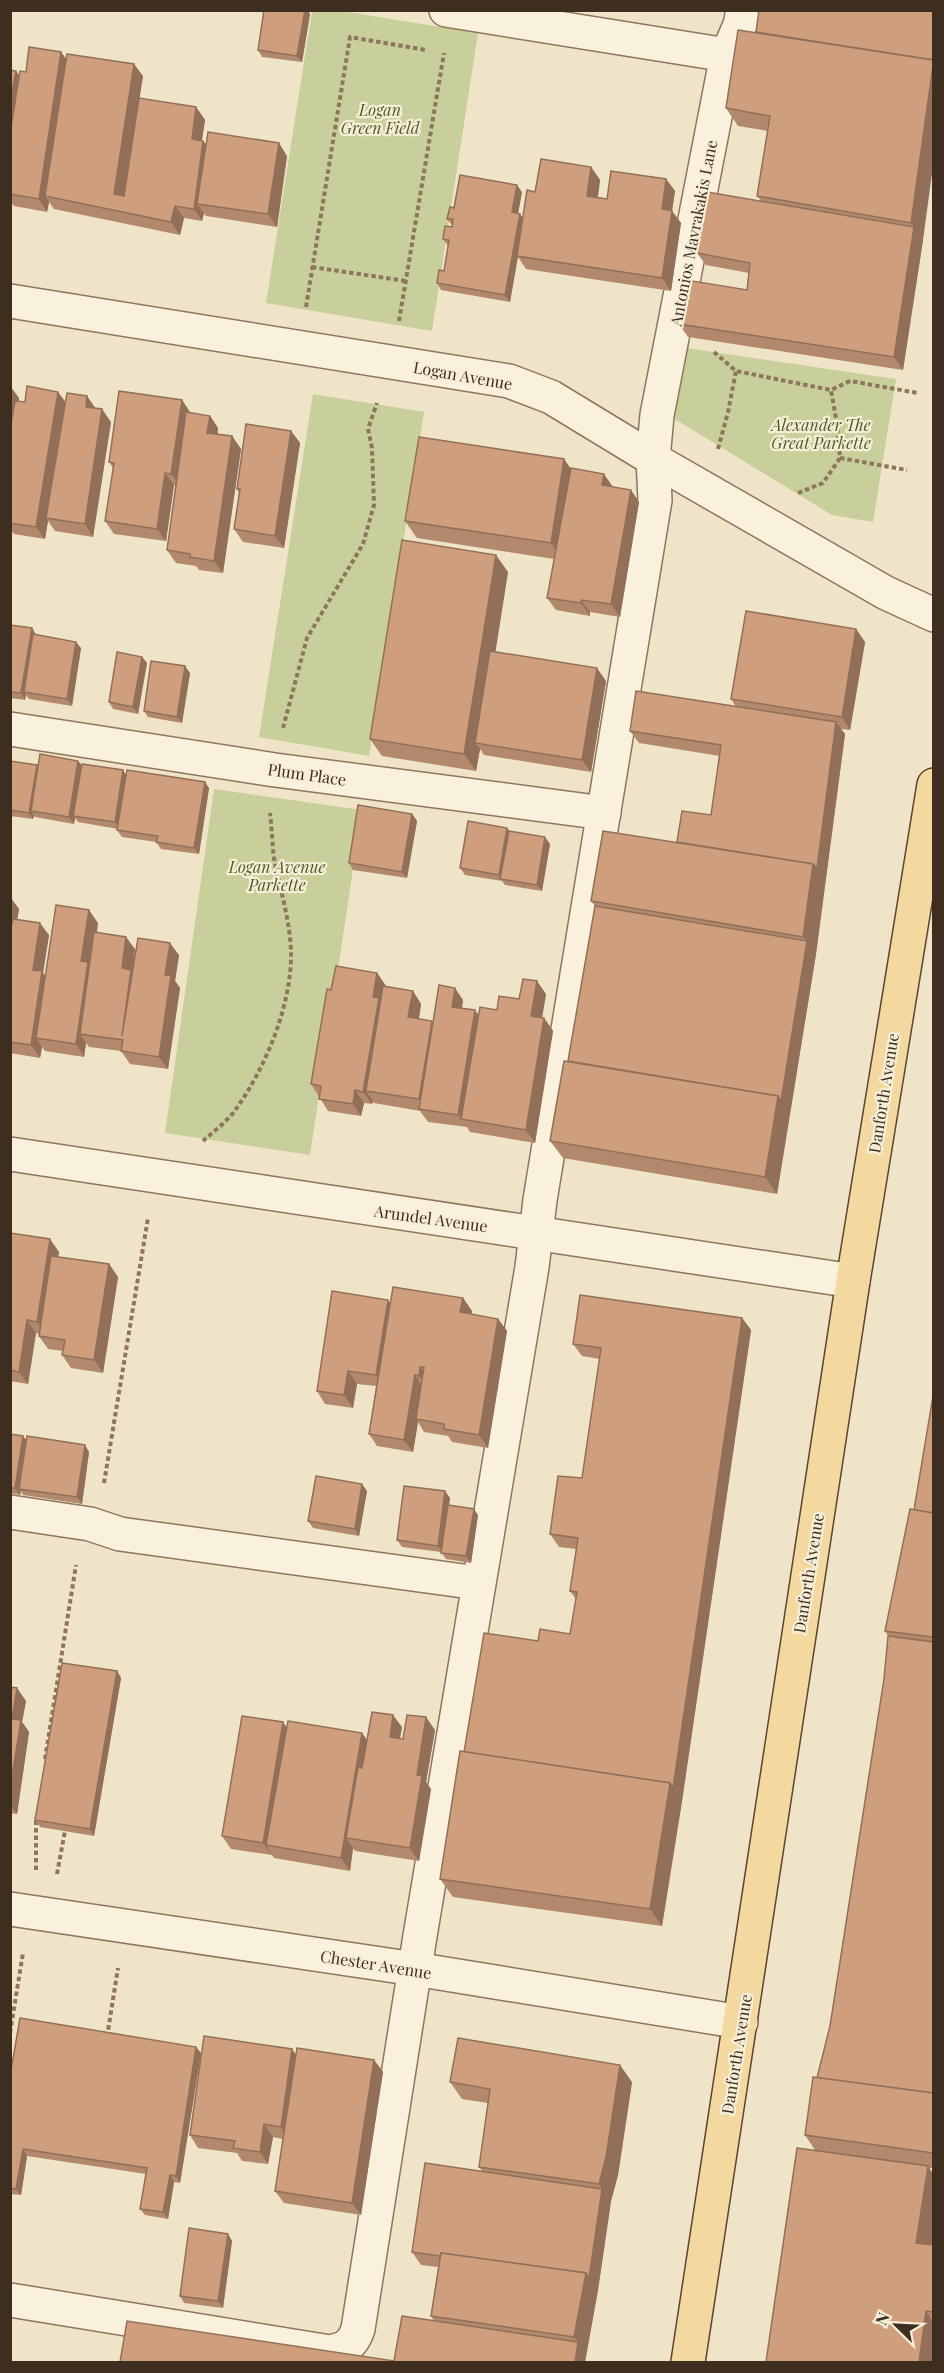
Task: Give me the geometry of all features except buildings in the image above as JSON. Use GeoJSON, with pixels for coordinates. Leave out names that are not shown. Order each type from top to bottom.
{"type":"FeatureCollection","features":[{"type":"Feature","properties":{"kind":"main road","name":"Danforth Avenue"},"geometry":{"type":"LineString","coordinates":[[688,2362],[853,1281],[933,785]]}},
{"type":"Feature","properties":{"kind":"street","name":"Antonios Mavrakakis Lane"},"geometry":{"type":"LineString","coordinates":[[10,2300],[330,2352],[342,2350],[353,2342],[360,2321],[415,1969],[537,1234],[540,1200],[655,500],[653,459],[657,415],[727,55],[740,26],[742,10]]}},
{"type":"Feature","properties":{"kind":"street"},"geometry":{"type":"LineString","coordinates":[[449,11],[727,55]]}},
{"type":"Feature","properties":{"kind":"street","name":"Logan Avenue"},"geometry":{"type":"LineString","coordinates":[[10,301],[509,381],[551,397],[653,459],[886,593],[933,615]]}},
{"type":"Feature","properties":{"kind":"street","name":"Plum Place"},"geometry":{"type":"LineString","coordinates":[[10,729],[275,770],[604,813]]}},
{"type":"Feature","properties":{"kind":"street","name":"Arundel Avenue"},"geometry":{"type":"LineString","coordinates":[[10,1154],[853,1281]]}},
{"type":"Feature","properties":{"kind":"street"},"geometry":{"type":"LineString","coordinates":[[10,1512],[90,1524],[120,1534],[478,1583]]}},
{"type":"Feature","properties":{"kind":"street","name":"Chester Avenue"},"geometry":{"type":"LineString","coordinates":[[10,1909],[415,1969],[741,2022]]}},
{"type":"Feature","properties":{"kind":"path"},"geometry":{"type":"LineString","coordinates":[[397,330],[449,11]]}},
{"type":"Feature","properties":{"kind":"path"},"geometry":{"type":"LineString","coordinates":[[304,316],[350,38],[444,52]]}},
{"type":"Feature","properties":{"kind":"path"},"geometry":{"type":"LineString","coordinates":[[312,267],[405,281]]}},
{"type":"Feature","properties":{"kind":"path"},"geometry":{"type":"LineString","coordinates":[[672,342],[714,352],[736,371],[831,390],[850,381],[918,393]]}},
{"type":"Feature","properties":{"kind":"path"},"geometry":{"type":"LineString","coordinates":[[717,452],[736,371]]}},
{"type":"Feature","properties":{"kind":"path"},"geometry":{"type":"LineString","coordinates":[[790,496],[823,483],[840,458],[831,390]]}},
{"type":"Feature","properties":{"kind":"path"},"geometry":{"type":"LineString","coordinates":[[283,729],[307,638],[363,544],[374,505],[372,448],[368,429],[378,398]]}},
{"type":"Feature","properties":{"kind":"path"},"geometry":{"type":"LineString","coordinates":[[840,458],[907,470]]}},
{"type":"Feature","properties":{"kind":"path"},"geometry":{"type":"LineString","coordinates":[[196,1147],[235,1110],[267,1057],[286,997],[291,951],[286,912],[274,857],[270,804]]}},
{"type":"Feature","properties":{"kind":"path"},"geometry":{"type":"LineString","coordinates":[[56,1880],[65,1831]]}},
{"type":"Feature","properties":{"kind":"path"},"geometry":{"type":"LineString","coordinates":[[10,2033],[23,1952]]}},
{"type":"Feature","properties":{"kind":"path"},"geometry":{"type":"LineString","coordinates":[[107,2038],[120,1956]]}},
{"type":"Feature","properties":{"kind":"green space","name":"Logan Green Field"},"geometry":{"type":"Polygon","coordinates":[[[312,11],[342,11],[478,33],[432,331],[266,303],[312,11]]]}},
{"type":"Feature","properties":{"kind":"green space","name":"Alexander The Great Parkette"},"geometry":{"type":"Polygon","coordinates":[[[686,348],[896,379],[873,522],[832,515],[673,418],[686,348]]]}},
{"type":"Feature","properties":{"kind":"green space"},"geometry":{"type":"Polygon","coordinates":[[[313,394],[424,412],[369,756],[259,737],[313,394]]]}},
{"type":"Feature","properties":{"kind":"green space","name":"Logan Avenue Parkette"},"geometry":{"type":"Polygon","coordinates":[[[214,789],[362,810],[310,1155],[165,1133],[214,789]]]}}]}
